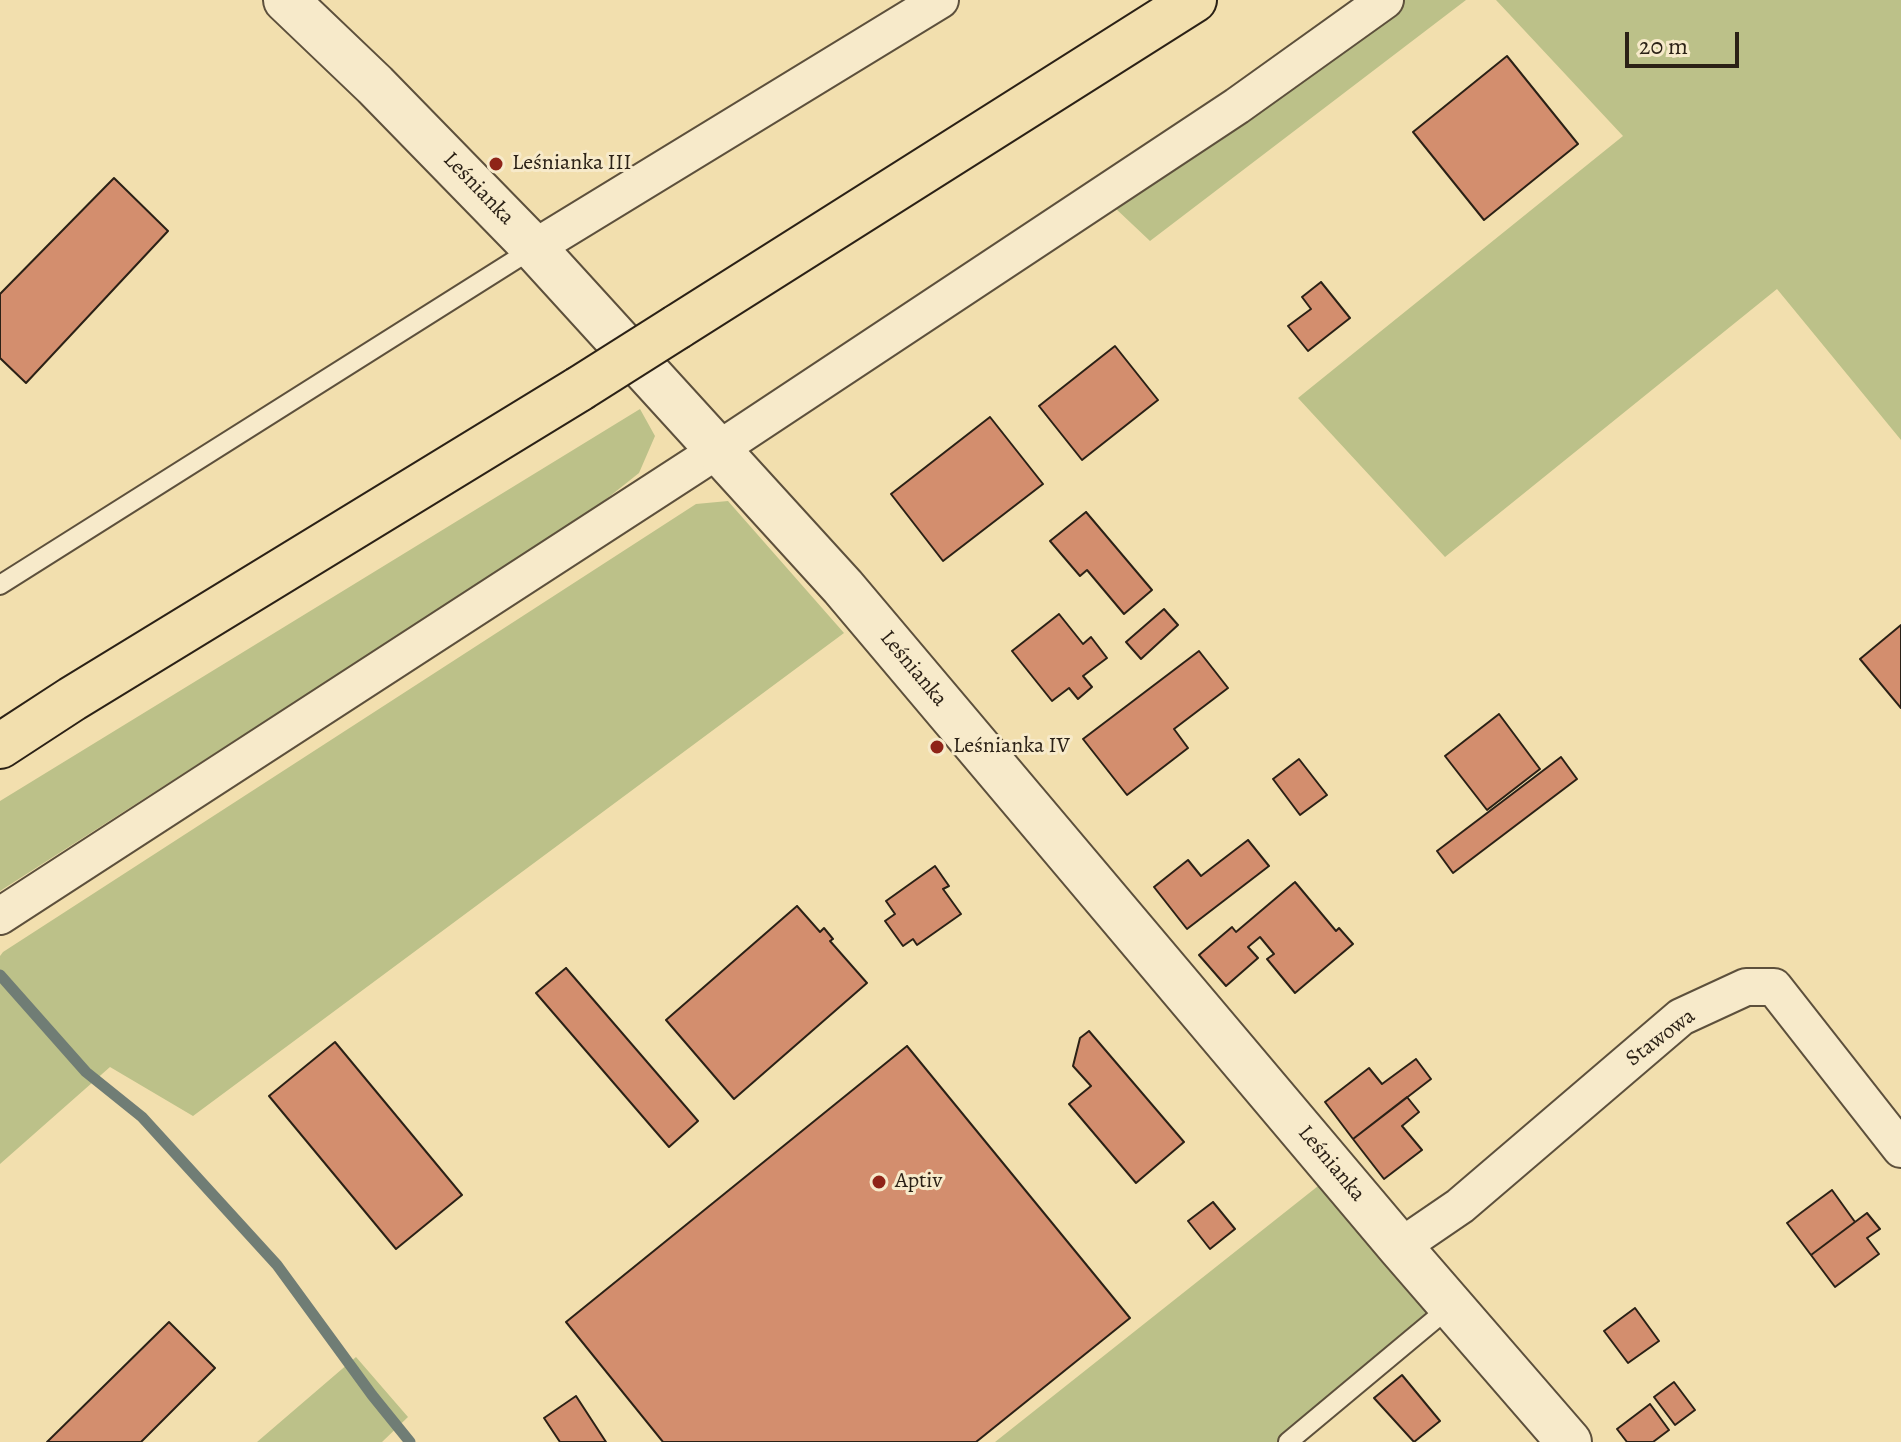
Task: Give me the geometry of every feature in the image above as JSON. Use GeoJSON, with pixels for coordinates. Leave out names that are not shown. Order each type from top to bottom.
{"type":"FeatureCollection","features":[{"type":"Feature","properties":{"kind":"highway"},"geometry":{"type":"LineString","coordinates":[[0,746],[579,389],[1194,0]]}},
{"type":"Feature","properties":{"kind":"highway"},"geometry":{"type":"LineString","coordinates":[[0,736],[72,699]]}},
{"type":"Feature","properties":{"kind":"street","name":"Leśnianka"},"geometry":{"type":"LineString","coordinates":[[286,0],[375,85],[534,248],[874,622],[1400,1247],[1569,1442]]}},
{"type":"Feature","properties":{"kind":"street"},"geometry":{"type":"LineString","coordinates":[[534,248],[940,0]]}},
{"type":"Feature","properties":{"kind":"street"},"geometry":{"type":"LineString","coordinates":[[0,916],[717,450],[1237,106],[1385,0]]}},
{"type":"Feature","properties":{"kind":"street","name":"Stawowa"},"geometry":{"type":"LineString","coordinates":[[1400,1247],[1460,1206],[1681,1017],[1746,987],[1774,987],[1901,1149]]}},
{"type":"Feature","properties":{"kind":"lane"},"geometry":{"type":"LineString","coordinates":[[0,585],[534,248]]}},
{"type":"Feature","properties":{"kind":"lane"},"geometry":{"type":"LineString","coordinates":[[1288,1442],[1451,1306]]}},
{"type":"Feature","properties":{"kind":"green space"},"geometry":{"type":"Polygon","coordinates":[[[1404,0],[1466,0],[1150,241],[1114,207],[1404,0]]]}},
{"type":"Feature","properties":{"kind":"green space"},"geometry":{"type":"Polygon","coordinates":[[[1496,0],[1901,0],[1901,440],[1777,289],[1445,557],[1298,398],[1623,136],[1496,0]]]}},
{"type":"Feature","properties":{"kind":"green space"},"geometry":{"type":"Polygon","coordinates":[[[640,409],[655,436],[639,473],[585,516],[0,891],[0,801],[640,409]]]}},
{"type":"Feature","properties":{"kind":"green space"},"geometry":{"type":"Polygon","coordinates":[[[728,501],[844,633],[193,1116],[110,1067],[0,1164],[0,956],[3,952],[696,504],[728,501]]]}},
{"type":"Feature","properties":{"kind":"green space"},"geometry":{"type":"Polygon","coordinates":[[[1337,1171],[1451,1306],[1290,1442],[995,1442],[1337,1171]]]}},
{"type":"Feature","properties":{"kind":"green space"},"geometry":{"type":"Polygon","coordinates":[[[356,1357],[408,1417],[382,1442],[257,1442],[356,1357]]]}},
{"type":"Feature","properties":{"kind":"building"},"geometry":{"type":"Polygon","coordinates":[[[1507,56],[1578,144],[1484,220],[1413,132],[1507,56]]]}},
{"type":"Feature","properties":{"kind":"building"},"geometry":{"type":"Polygon","coordinates":[[[114,178],[168,231],[26,383],[0,358],[0,294],[114,178]]]}},
{"type":"Feature","properties":{"kind":"building"},"geometry":{"type":"Polygon","coordinates":[[[1321,282],[1350,318],[1308,351],[1288,326],[1311,309],[1302,297],[1321,282]]]}},
{"type":"Feature","properties":{"kind":"building"},"geometry":{"type":"Polygon","coordinates":[[[1115,346],[1158,400],[1082,460],[1039,406],[1115,346]]]}},
{"type":"Feature","properties":{"kind":"building"},"geometry":{"type":"Polygon","coordinates":[[[990,417],[1043,484],[943,561],[891,494],[990,417]]]}},
{"type":"Feature","properties":{"kind":"building"},"geometry":{"type":"Polygon","coordinates":[[[1086,512],[1152,590],[1124,614],[1087,570],[1080,576],[1050,541],[1086,512]]]}},
{"type":"Feature","properties":{"kind":"building"},"geometry":{"type":"Polygon","coordinates":[[[1164,609],[1178,625],[1141,659],[1126,642],[1164,609]]]}},
{"type":"Feature","properties":{"kind":"building"},"geometry":{"type":"Polygon","coordinates":[[[1059,614],[1083,644],[1091,637],[1107,658],[1083,676],[1092,687],[1078,699],[1069,688],[1052,701],[1012,651],[1059,614]]]}},
{"type":"Feature","properties":{"kind":"building"},"geometry":{"type":"Polygon","coordinates":[[[1901,625],[1901,708],[1860,659],[1901,625]]]}},
{"type":"Feature","properties":{"kind":"building"},"geometry":{"type":"Polygon","coordinates":[[[1199,651],[1228,688],[1174,729],[1188,748],[1127,795],[1083,739],[1199,651]]]}},
{"type":"Feature","properties":{"kind":"building"},"geometry":{"type":"Polygon","coordinates":[[[1499,714],[1540,769],[1487,810],[1445,756],[1499,714]]]}},
{"type":"Feature","properties":{"kind":"building"},"geometry":{"type":"Polygon","coordinates":[[[1561,757],[1577,779],[1453,873],[1437,851],[1561,757]]]}},
{"type":"Feature","properties":{"kind":"building"},"geometry":{"type":"Polygon","coordinates":[[[1299,759],[1327,795],[1300,815],[1273,779],[1299,759]]]}},
{"type":"Feature","properties":{"kind":"building"},"geometry":{"type":"Polygon","coordinates":[[[1248,840],[1269,866],[1187,929],[1154,887],[1188,860],[1201,876],[1248,840]]]}},
{"type":"Feature","properties":{"kind":"building"},"geometry":{"type":"Polygon","coordinates":[[[935,866],[949,886],[943,889],[961,914],[917,945],[913,939],[903,946],[885,921],[895,914],[886,901],[935,866]]]}},
{"type":"Feature","properties":{"kind":"building"},"geometry":{"type":"Polygon","coordinates":[[[1295,882],[1336,931],[1339,928],[1353,944],[1295,993],[1267,959],[1274,954],[1260,937],[1248,947],[1258,958],[1226,986],[1199,955],[1232,927],[1236,932],[1295,882]]]}},
{"type":"Feature","properties":{"kind":"building"},"geometry":{"type":"Polygon","coordinates":[[[797,906],[820,932],[824,928],[833,939],[830,941],[867,983],[734,1099],[666,1020],[797,906]]]}},
{"type":"Feature","properties":{"kind":"building"},"geometry":{"type":"Polygon","coordinates":[[[566,968],[698,1121],[669,1147],[536,993],[566,968]]]}},
{"type":"Feature","properties":{"kind":"building"},"geometry":{"type":"Polygon","coordinates":[[[1089,1031],[1184,1142],[1136,1183],[1069,1104],[1091,1086],[1073,1066],[1080,1038],[1089,1031]]]}},
{"type":"Feature","properties":{"kind":"building"},"geometry":{"type":"Polygon","coordinates":[[[335,1042],[462,1195],[396,1249],[269,1096],[335,1042]]]}},
{"type":"Feature","properties":{"kind":"building","name":"Aptiv"},"geometry":{"type":"Polygon","coordinates":[[[907,1046],[1130,1318],[976,1442],[663,1442],[566,1322],[907,1046]]]}},
{"type":"Feature","properties":{"kind":"building"},"geometry":{"type":"Polygon","coordinates":[[[1416,1059],[1431,1079],[1353,1139],[1325,1102],[1369,1068],[1382,1084],[1416,1059]]]}},
{"type":"Feature","properties":{"kind":"building"},"geometry":{"type":"Polygon","coordinates":[[[1407,1097],[1419,1112],[1402,1126],[1422,1150],[1384,1179],[1353,1139],[1407,1097]]]}},
{"type":"Feature","properties":{"kind":"building"},"geometry":{"type":"Polygon","coordinates":[[[1832,1190],[1855,1222],[1811,1255],[1787,1223],[1832,1190]]]}},
{"type":"Feature","properties":{"kind":"building"},"geometry":{"type":"Polygon","coordinates":[[[1213,1202],[1235,1229],[1210,1249],[1188,1221],[1213,1202]]]}},
{"type":"Feature","properties":{"kind":"building"},"geometry":{"type":"Polygon","coordinates":[[[1867,1213],[1880,1229],[1867,1238],[1879,1254],[1835,1287],[1811,1255],[1867,1213]]]}},
{"type":"Feature","properties":{"kind":"building"},"geometry":{"type":"Polygon","coordinates":[[[1635,1308],[1659,1341],[1628,1363],[1604,1331],[1635,1308]]]}},
{"type":"Feature","properties":{"kind":"building"},"geometry":{"type":"Polygon","coordinates":[[[169,1322],[215,1368],[141,1442],[47,1442],[169,1322]]]}},
{"type":"Feature","properties":{"kind":"building"},"geometry":{"type":"Polygon","coordinates":[[[1402,1375],[1440,1421],[1414,1442],[1374,1398],[1402,1375]]]}},
{"type":"Feature","properties":{"kind":"building"},"geometry":{"type":"Polygon","coordinates":[[[1674,1382],[1695,1410],[1675,1425],[1654,1397],[1674,1382]]]}},
{"type":"Feature","properties":{"kind":"building"},"geometry":{"type":"Polygon","coordinates":[[[576,1396],[606,1442],[560,1442],[544,1418],[576,1396]]]}},
{"type":"Feature","properties":{"kind":"building"},"geometry":{"type":"Polygon","coordinates":[[[1650,1404],[1669,1430],[1653,1442],[1627,1442],[1617,1429],[1650,1404]]]}},
{"type":"Feature","properties":{"kind":"waterway"},"geometry":{"type":"LineString","coordinates":[[0,975],[86,1072],[142,1117],[277,1265],[410,1442]]}},
{"type":"Feature","properties":{"kind":"place","name":"Leśnianka III"},"geometry":{"type":"Point","coordinates":[496,164]}},
{"type":"Feature","properties":{"kind":"place","name":"Leśnianka IV"},"geometry":{"type":"Point","coordinates":[937,747]}},
{"type":"Feature","properties":{"kind":"place","name":"Aptiv"},"geometry":{"type":"Point","coordinates":[879,1182]}}]}
